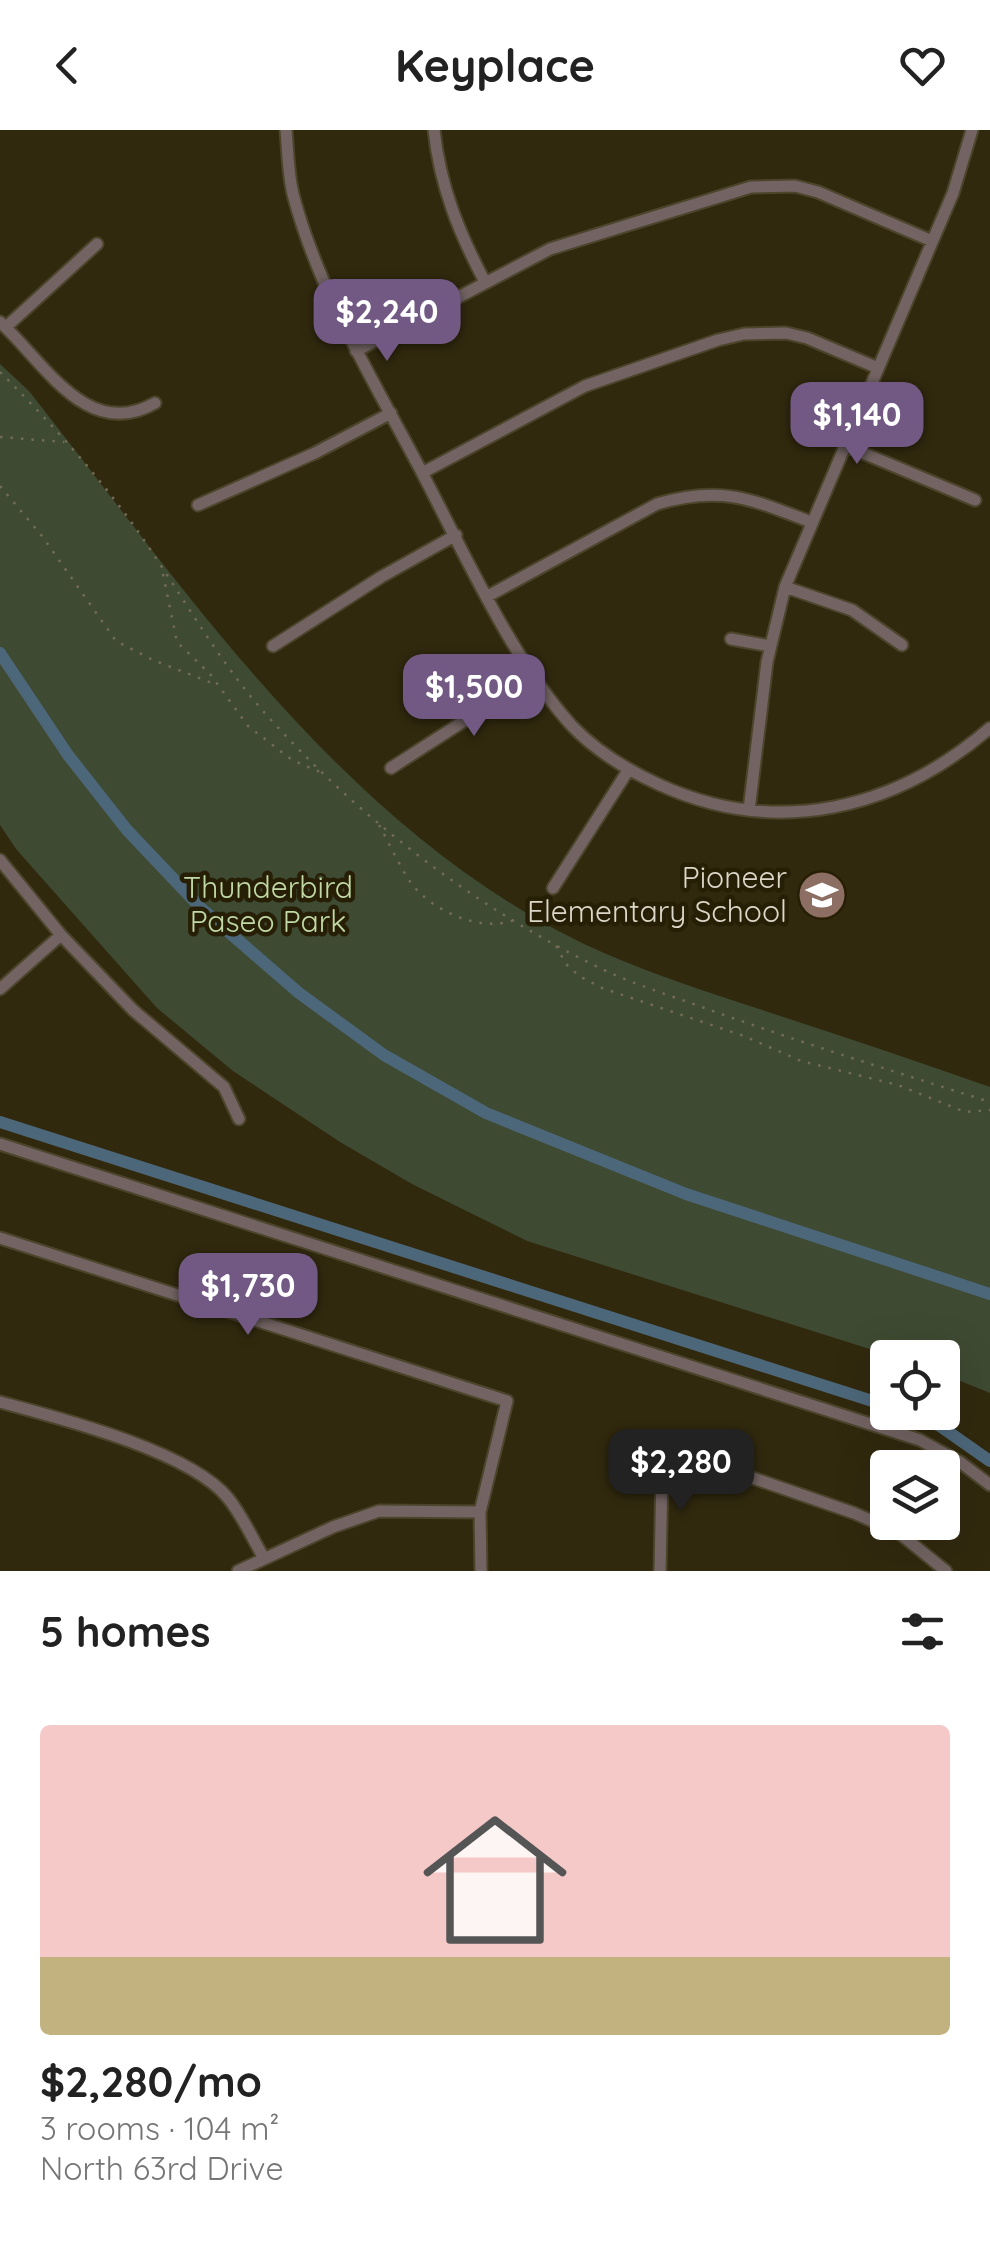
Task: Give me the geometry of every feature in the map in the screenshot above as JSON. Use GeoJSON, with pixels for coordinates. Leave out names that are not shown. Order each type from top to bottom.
{"type":"FeatureCollection","features":[{"type":"Feature","properties":{"kind":"street"},"geometry":{"type":"LineString","coordinates":[[286,130],[293,195],[322,277],[356,351],[534,676],[575,728],[629,769],[688,796],[749,810],[808,812],[888,793],[948,761],[990,728]]}},
{"type":"Feature","properties":{"kind":"street"},"geometry":{"type":"LineString","coordinates":[[434,130],[445,192],[466,247],[486,282]]}},
{"type":"Feature","properties":{"kind":"street"},"geometry":{"type":"LineString","coordinates":[[749,810],[770,646],[785,587],[961,174],[972,130]]}},
{"type":"Feature","properties":{"kind":"street"},"geometry":{"type":"LineString","coordinates":[[356,351],[574,240],[752,187],[795,186],[818,192],[932,241]]}},
{"type":"Feature","properties":{"kind":"street"},"geometry":{"type":"LineString","coordinates":[[97,244],[3,324],[71,395],[101,413],[120,416],[140,412],[155,403]]}},
{"type":"Feature","properties":{"kind":"street"},"geometry":{"type":"LineString","coordinates":[[422,473],[584,386],[718,340],[764,332],[786,333],[878,368]]}},
{"type":"Feature","properties":{"kind":"street"},"geometry":{"type":"LineString","coordinates":[[198,505],[316,453],[391,413]]}},
{"type":"Feature","properties":{"kind":"street"},"geometry":{"type":"LineString","coordinates":[[844,445],[975,500]]}},
{"type":"Feature","properties":{"kind":"street"},"geometry":{"type":"LineString","coordinates":[[488,596],[657,504],[688,495],[739,496],[811,522]]}},
{"type":"Feature","properties":{"kind":"street"},"geometry":{"type":"LineString","coordinates":[[274,646],[381,577],[456,535]]}},
{"type":"Feature","properties":{"kind":"street"},"geometry":{"type":"LineString","coordinates":[[785,587],[852,610],[902,645]]}},
{"type":"Feature","properties":{"kind":"street"},"geometry":{"type":"LineString","coordinates":[[732,639],[770,646]]}},
{"type":"Feature","properties":{"kind":"street"},"geometry":{"type":"LineString","coordinates":[[391,768],[534,676]]}},
{"type":"Feature","properties":{"kind":"street"},"geometry":{"type":"LineString","coordinates":[[553,888],[629,769]]}},
{"type":"Feature","properties":{"kind":"street"},"geometry":{"type":"LineString","coordinates":[[0,860],[61,935],[134,1010],[224,1087],[239,1119]]}},
{"type":"Feature","properties":{"kind":"street"},"geometry":{"type":"LineString","coordinates":[[0,989],[61,935]]}},
{"type":"Feature","properties":{"kind":"street"},"geometry":{"type":"LineString","coordinates":[[0,1144],[920,1440],[960,1462],[990,1485]]}},
{"type":"Feature","properties":{"kind":"street"},"geometry":{"type":"LineString","coordinates":[[0,1238],[508,1401],[480,1512],[481,1571]]}},
{"type":"Feature","properties":{"kind":"street"},"geometry":{"type":"LineString","coordinates":[[0,1402],[152,1450],[196,1472],[227,1496],[264,1558]]}},
{"type":"Feature","properties":{"kind":"street"},"geometry":{"type":"LineString","coordinates":[[660,1571],[662,1475],[672,1450],[898,1532],[946,1571]]}},
{"type":"Feature","properties":{"kind":"street"},"geometry":{"type":"LineString","coordinates":[[238,1571],[333,1527],[379,1512],[480,1512]]}},
{"type":"Feature","properties":{"kind":"path"},"geometry":{"type":"LineString","coordinates":[[0,372],[66,442],[130,519],[242,686],[326,775],[438,870],[514,920],[605,970],[769,1031],[990,1102]]}},
{"type":"Feature","properties":{"kind":"path"},"geometry":{"type":"LineString","coordinates":[[0,382],[11,382]]}},
{"type":"Feature","properties":{"kind":"path"},"geometry":{"type":"LineString","coordinates":[[0,437],[66,442]]}},
{"type":"Feature","properties":{"kind":"path"},"geometry":{"type":"LineString","coordinates":[[0,486],[42,536],[116,642],[217,685]]}},
{"type":"Feature","properties":{"kind":"path"},"geometry":{"type":"LineString","coordinates":[[163,570],[176,642],[217,685],[248,726],[292,760],[326,775]]}},
{"type":"Feature","properties":{"kind":"path"},"geometry":{"type":"LineString","coordinates":[[379,823],[412,884],[432,901],[461,918],[480,923],[500,925],[514,920]]}},
{"type":"Feature","properties":{"kind":"path"},"geometry":{"type":"LineString","coordinates":[[555,944],[566,964],[602,988],[802,1060],[898,1085],[965,1112],[990,1110]]}},
{"type":"Feature","properties":{"kind":"green space","name":"Thunderbird Paseo Park"},"geometry":{"type":"Polygon","coordinates":[[[0,364],[29,391],[200,611],[324,751],[392,814],[464,872],[542,922],[619,959],[990,1087],[990,1393],[960,1381],[960,1340],[870,1340],[870,1349],[527,1241],[412,1184],[233,1071],[157,1008],[16,849],[0,825],[0,364]]]}},
{"type":"Feature","properties":{"kind":"waterway"},"geometry":{"type":"LineString","coordinates":[[0,653],[68,755],[127,830],[201,908],[299,993],[384,1055],[486,1113],[686,1194],[990,1294]]}},
{"type":"Feature","properties":{"kind":"waterway"},"geometry":{"type":"LineString","coordinates":[[0,1122],[870,1400]]}},
{"type":"Feature","properties":{"kind":"waterway"},"geometry":{"type":"LineString","coordinates":[[946,1430],[990,1461]]}},
{"type":"Feature","properties":{"kind":"place","name":"Pioneer Elementary School"},"geometry":{"type":"Point","coordinates":[822,895]}}]}
